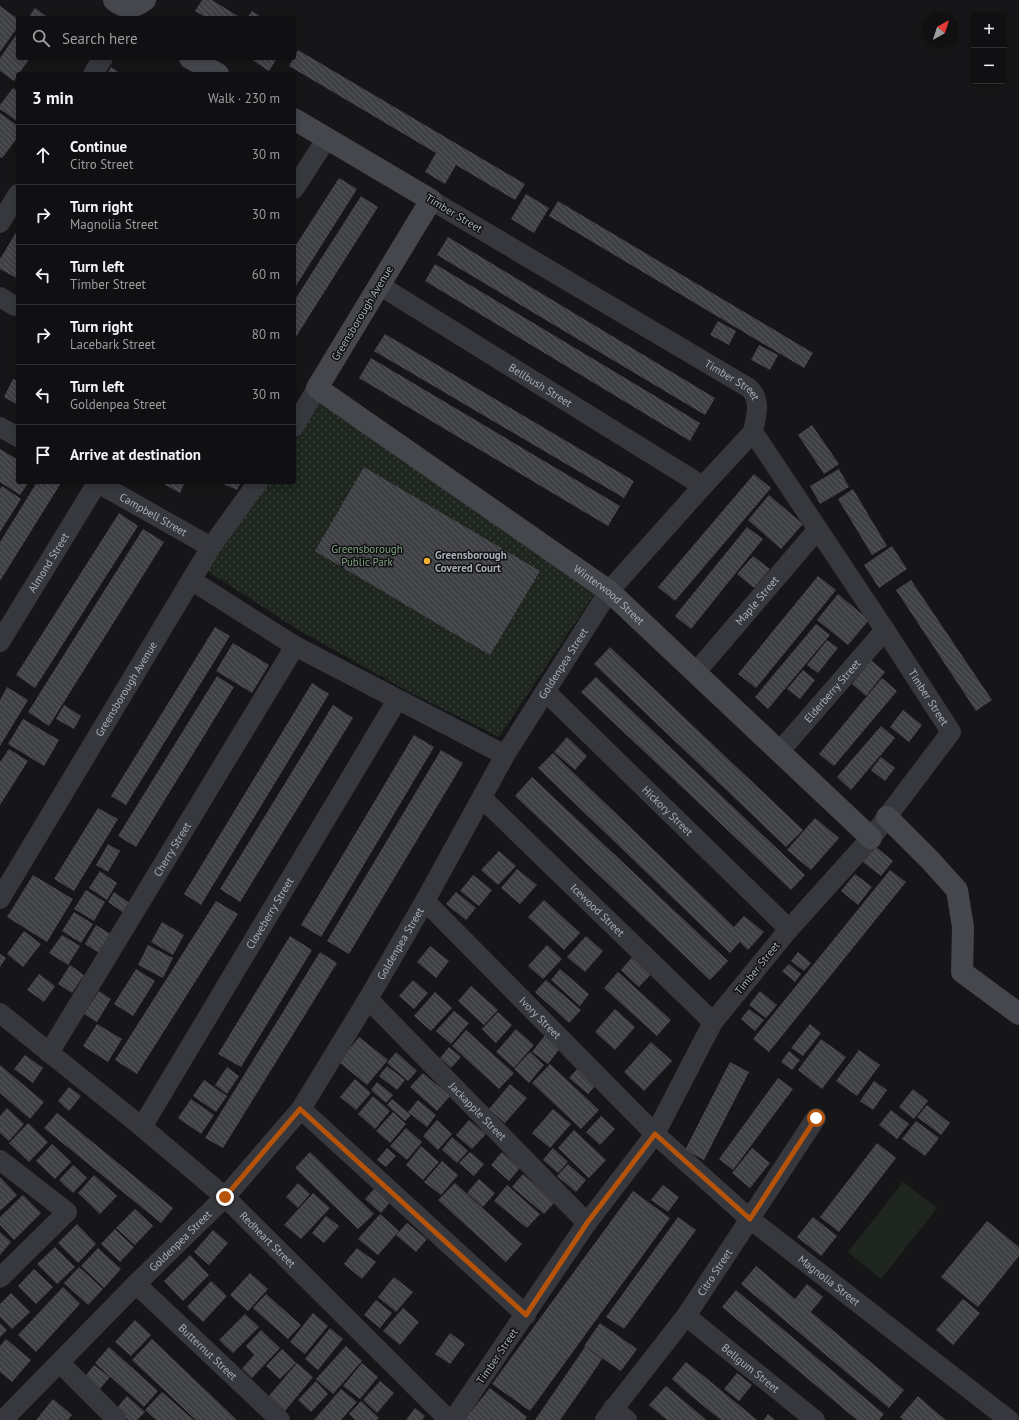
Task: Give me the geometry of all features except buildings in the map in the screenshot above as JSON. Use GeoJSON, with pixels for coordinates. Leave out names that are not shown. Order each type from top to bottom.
{"type":"FeatureCollection","features":[{"type":"Feature","properties":{"kind":"street"},"geometry":{"type":"LineString","coordinates":[[94,72],[102,60]]}},
{"type":"Feature","properties":{"kind":"street"},"geometry":{"type":"LineString","coordinates":[[194,60],[214,72]]}},
{"type":"Feature","properties":{"kind":"street","name":"Timber Street"},"geometry":{"type":"LineString","coordinates":[[296,120],[749,388],[753,392],[758,406],[752,432],[885,630],[951,732],[871,838],[789,930],[713,1022],[655,1134],[587,1223],[454,1420]]}},
{"type":"Feature","properties":{"kind":"street"},"geometry":{"type":"LineString","coordinates":[[296,186],[327,138]]}},
{"type":"Feature","properties":{"kind":"street"},"geometry":{"type":"LineString","coordinates":[[0,223],[16,197]]}},
{"type":"Feature","properties":{"kind":"street","name":"Greensborough Avenue"},"geometry":{"type":"LineString","coordinates":[[296,424],[431,200]]}},
{"type":"Feature","properties":{"kind":"street","name":"Bellbush Street"},"geometry":{"type":"LineString","coordinates":[[380,285],[703,486]]}},
{"type":"Feature","properties":{"kind":"street","name":"Winterwood Street"},"geometry":{"type":"LineString","coordinates":[[317,388],[609,591],[871,838]]}},
{"type":"Feature","properties":{"kind":"street"},"geometry":{"type":"LineString","coordinates":[[0,427],[16,436]]}},
{"type":"Feature","properties":{"kind":"street","name":"Goldenpea Street"},"geometry":{"type":"LineString","coordinates":[[3,1420],[136,1284],[225,1197],[300,1109],[425,901],[505,755],[609,591],[752,432]]}},
{"type":"Feature","properties":{"kind":"street","name":"Almond Street"},"geometry":{"type":"LineString","coordinates":[[0,642],[95,484]]}},
{"type":"Feature","properties":{"kind":"street","name":"Campbell Street"},"geometry":{"type":"LineString","coordinates":[[100,484],[211,547]]}},
{"type":"Feature","properties":{"kind":"street","name":"Greensborough Avenue"},"geometry":{"type":"LineString","coordinates":[[0,899],[211,547],[257,484]]}},
{"type":"Feature","properties":{"kind":"street","name":"Maple Street"},"geometry":{"type":"LineString","coordinates":[[696,672],[818,529]]}},
{"type":"Feature","properties":{"kind":"street"},"geometry":{"type":"LineString","coordinates":[[191,580],[295,646],[505,755]]}},
{"type":"Feature","properties":{"kind":"street","name":"Elderberry Street"},"geometry":{"type":"LineString","coordinates":[[779,752],[885,630]]}},
{"type":"Feature","properties":{"kind":"street","name":"Cherry Street"},"geometry":{"type":"LineString","coordinates":[[50,1053],[295,646]]}},
{"type":"Feature","properties":{"kind":"street","name":"Hickory Street"},"geometry":{"type":"LineString","coordinates":[[546,692],[789,930]]}},
{"type":"Feature","properties":{"kind":"street","name":"Cloveberry Street"},"geometry":{"type":"LineString","coordinates":[[142,1127],[397,700]]}},
{"type":"Feature","properties":{"kind":"street","name":"Icewood Street"},"geometry":{"type":"LineString","coordinates":[[482,798],[713,1022]]}},
{"type":"Feature","properties":{"kind":"street"},"geometry":{"type":"LineString","coordinates":[[887,817],[930,860],[957,890],[963,927],[962,972],[1019,1014]]}},
{"type":"Feature","properties":{"kind":"street","name":"Ivory Street"},"geometry":{"type":"LineString","coordinates":[[425,901],[655,1134]]}},
{"type":"Feature","properties":{"kind":"street","name":"Jackapple Street"},"geometry":{"type":"LineString","coordinates":[[368,998],[587,1223]]}},
{"type":"Feature","properties":{"kind":"street","name":"Redheart Street"},"geometry":{"type":"LineString","coordinates":[[0,1013],[142,1127],[225,1197],[449,1420]]}},
{"type":"Feature","properties":{"kind":"street"},"geometry":{"type":"LineString","coordinates":[[300,1109],[526,1315]]}},
{"type":"Feature","properties":{"kind":"street","name":"Citro Street"},"geometry":{"type":"LineString","coordinates":[[615,1416],[686,1316],[816,1118]]}},
{"type":"Feature","properties":{"kind":"street","name":"Magnolia Street"},"geometry":{"type":"LineString","coordinates":[[655,1134],[750,1219],[1009,1420]]}},
{"type":"Feature","properties":{"kind":"street"},"geometry":{"type":"LineString","coordinates":[[0,1160],[67,1212],[0,1278]]}},
{"type":"Feature","properties":{"kind":"street","name":"Butternut Street"},"geometry":{"type":"LineString","coordinates":[[136,1284],[280,1420]]}},
{"type":"Feature","properties":{"kind":"street","name":"Bellgum Street"},"geometry":{"type":"LineString","coordinates":[[686,1316],[815,1420]]}},
{"type":"Feature","properties":{"kind":"street"},"geometry":{"type":"LineString","coordinates":[[60,1363],[117,1420]]}},
{"type":"Feature","properties":{"kind":"green space","name":"Greensborough Public Park"},"geometry":{"type":"Polygon","coordinates":[[[321,402],[595,593],[499,737],[407,691],[300,631],[207,571],[266,484],[296,484],[296,439],[321,402]]]}},
{"type":"Feature","properties":{"kind":"green space"},"geometry":{"type":"Polygon","coordinates":[[[903,1182],[937,1208],[881,1279],[848,1252],[903,1182]]]}},
{"type":"Feature","properties":{"kind":"place","name":"Greensborough Covered Court"},"geometry":{"type":"Point","coordinates":[427,561]}},
{"type":"Feature","properties":{"kind":"route"},"geometry":{"type":"LineString","coordinates":[[225,1197],[300,1109],[526,1315],[587,1223],[655,1134],[750,1219],[816,1118]]}}]}
